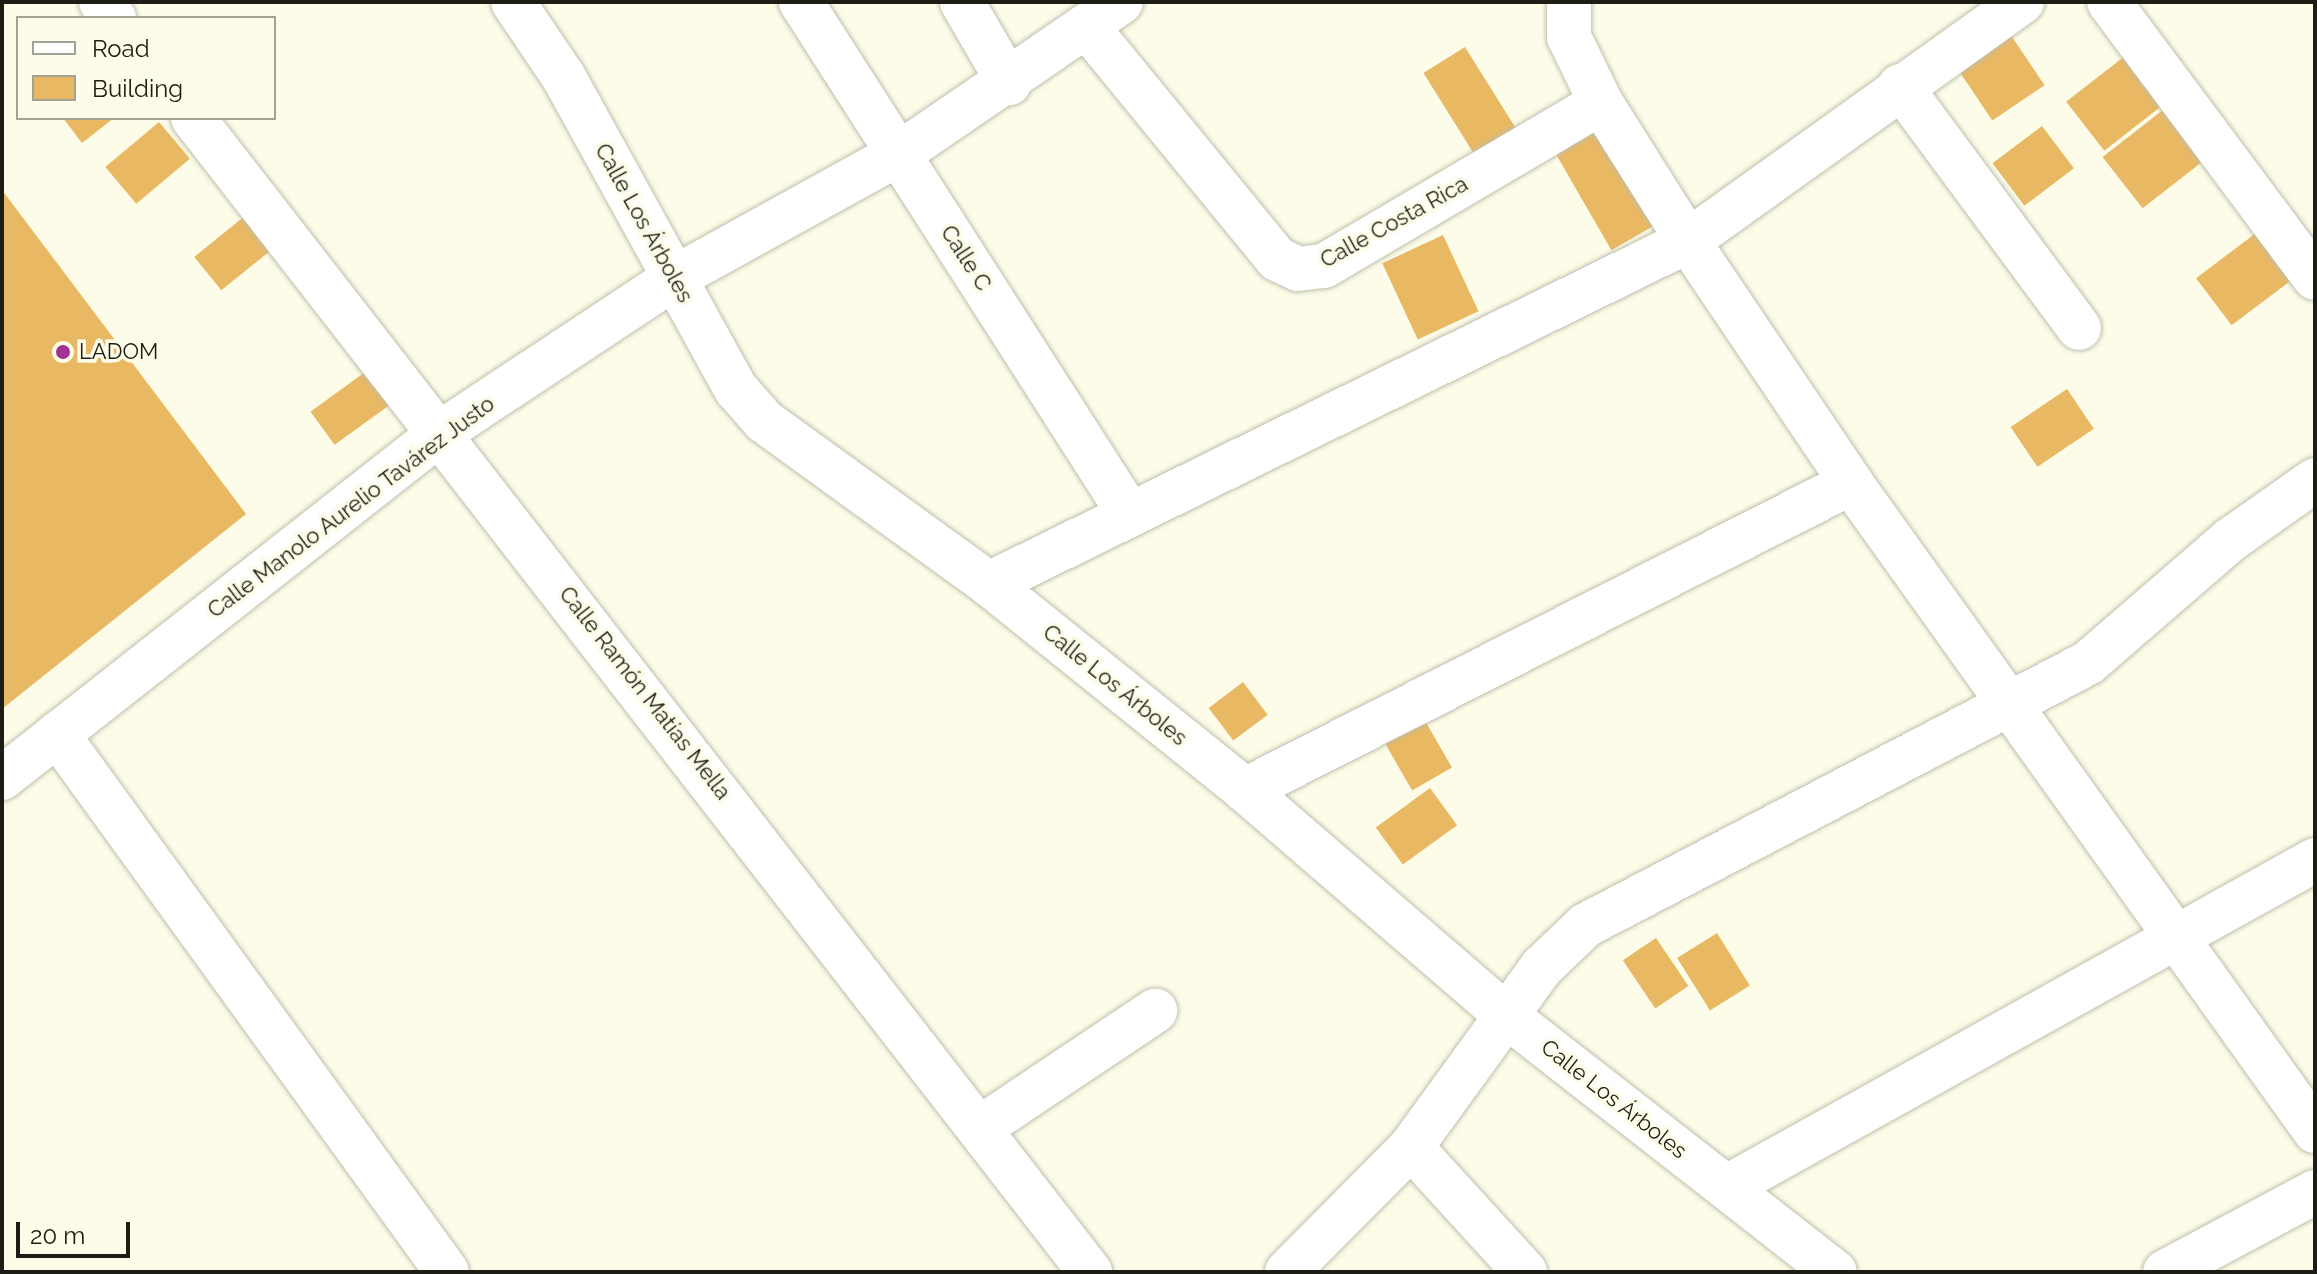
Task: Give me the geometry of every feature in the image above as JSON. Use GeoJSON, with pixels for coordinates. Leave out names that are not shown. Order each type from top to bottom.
{"type":"FeatureCollection","features":[{"type":"Feature","properties":{"kind":"street","name":"Calle Los Árboles"},"geometry":{"type":"LineString","coordinates":[[513,2],[563,76],[736,389],[764,421],[989,584],[1245,790],[1507,1016],[1835,1272]]}},
{"type":"Feature","properties":{"kind":"street","name":"Calle C"},"geometry":{"type":"LineString","coordinates":[[801,2],[1130,515]]}},
{"type":"Feature","properties":{"kind":"street"},"geometry":{"type":"LineString","coordinates":[[962,2],[1009,83]]}},
{"type":"Feature","properties":{"kind":"street"},"geometry":{"type":"LineString","coordinates":[[1569,2],[1569,37],[1601,103],[1688,241],[1851,483],[2010,701],[2172,937],[2315,1131]]}},
{"type":"Feature","properties":{"kind":"street"},"geometry":{"type":"LineString","coordinates":[[989,584],[1688,241],[1900,86],[2022,2]]}},
{"type":"Feature","properties":{"kind":"street"},"geometry":{"type":"LineString","coordinates":[[2109,2],[2315,278]]}},
{"type":"Feature","properties":{"kind":"street","name":"Calle Manolo Aurelio Tavárez Justo"},"geometry":{"type":"LineString","coordinates":[[2,778],[443,431],[674,278],[899,154],[1009,83],[1104,15]]}},
{"type":"Feature","properties":{"kind":"street","name":"Calle Costa Rica"},"geometry":{"type":"LineString","coordinates":[[1104,15],[1277,259],[1298,269],[1324,266],[1601,103]]}},
{"type":"Feature","properties":{"kind":"street"},"geometry":{"type":"LineString","coordinates":[[1900,86],[2079,328]]}},
{"type":"Feature","properties":{"kind":"street","name":"Calle Ramón Matías Mella"},"geometry":{"type":"LineString","coordinates":[[195,120],[443,431],[1090,1272]]}},
{"type":"Feature","properties":{"kind":"street"},"geometry":{"type":"LineString","coordinates":[[1287,1272],[1411,1147],[1542,967],[1586,925],[2010,701],[2088,663],[2230,540],[2315,480]]}},
{"type":"Feature","properties":{"kind":"street"},"geometry":{"type":"LineString","coordinates":[[1245,790],[1851,483]]}},
{"type":"Feature","properties":{"kind":"street"},"geometry":{"type":"LineString","coordinates":[[57,734],[447,1272]]}},
{"type":"Feature","properties":{"kind":"street"},"geometry":{"type":"LineString","coordinates":[[1727,1187],[2315,860]]}},
{"type":"Feature","properties":{"kind":"street"},"geometry":{"type":"LineString","coordinates":[[980,1128],[1155,1011]]}},
{"type":"Feature","properties":{"kind":"street"},"geometry":{"type":"LineString","coordinates":[[1411,1147],[1525,1272]]}},
{"type":"Feature","properties":{"kind":"street"},"geometry":{"type":"LineString","coordinates":[[2165,1272],[2315,1192]]}},
{"type":"Feature","properties":{"kind":"building"},"geometry":{"type":"Polygon","coordinates":[[[2006,28],[2045,85],[1992,120],[1954,63],[2006,28]]]}},
{"type":"Feature","properties":{"kind":"building"},"geometry":{"type":"Polygon","coordinates":[[[1465,47],[1515,128],[1474,154],[1423,73],[1465,47]]]}},
{"type":"Feature","properties":{"kind":"building"},"geometry":{"type":"Polygon","coordinates":[[[2130,52],[2168,101],[2104,151],[2066,102],[2130,52]]]}},
{"type":"Feature","properties":{"kind":"building"},"geometry":{"type":"Polygon","coordinates":[[[2168,106],[2208,157],[2143,208],[2103,157],[2168,106]]]}},
{"type":"Feature","properties":{"kind":"building"},"geometry":{"type":"Polygon","coordinates":[[[65,120],[111,120],[82,143],[65,120]]]}},
{"type":"Feature","properties":{"kind":"building"},"geometry":{"type":"Polygon","coordinates":[[[159,122],[190,159],[136,204],[105,167],[159,122]]]}},
{"type":"Feature","properties":{"kind":"building"},"geometry":{"type":"Polygon","coordinates":[[[1594,124],[1653,226],[1611,250],[1552,148],[1594,124]]]}},
{"type":"Feature","properties":{"kind":"building"},"geometry":{"type":"Polygon","coordinates":[[[2042,126],[2074,168],[2024,206],[1992,163],[2042,126]]]}},
{"type":"Feature","properties":{"kind":"building","name":"LADOM"},"geometry":{"type":"Polygon","coordinates":[[[2,190],[246,514],[2,709],[2,190]]]}},
{"type":"Feature","properties":{"kind":"building"},"geometry":{"type":"Polygon","coordinates":[[[251,211],[278,244],[221,290],[194,257],[251,211]]]}},
{"type":"Feature","properties":{"kind":"building"},"geometry":{"type":"Polygon","coordinates":[[[2260,230],[2296,277],[2232,325],[2196,278],[2260,230]]]}},
{"type":"Feature","properties":{"kind":"building"},"geometry":{"type":"Polygon","coordinates":[[[1443,235],[1478,311],[1418,339],[1382,263],[1443,235]]]}},
{"type":"Feature","properties":{"kind":"building"},"geometry":{"type":"Polygon","coordinates":[[[372,367],[396,400],[335,445],[311,412],[372,367]]]}},
{"type":"Feature","properties":{"kind":"building"},"geometry":{"type":"Polygon","coordinates":[[[2067,389],[2094,429],[2037,467],[2011,427],[2067,389]]]}},
{"type":"Feature","properties":{"kind":"building"},"geometry":{"type":"Polygon","coordinates":[[[1243,682],[1268,715],[1233,741],[1209,708],[1243,682]]]}},
{"type":"Feature","properties":{"kind":"building"},"geometry":{"type":"Polygon","coordinates":[[[1424,719],[1452,767],[1412,790],[1384,742],[1424,719]]]}},
{"type":"Feature","properties":{"kind":"building"},"geometry":{"type":"Polygon","coordinates":[[[1430,788],[1457,825],[1403,865],[1376,827],[1430,788]]]}},
{"type":"Feature","properties":{"kind":"building"},"geometry":{"type":"Polygon","coordinates":[[[1717,933],[1750,986],[1710,1010],[1677,958],[1717,933]]]}},
{"type":"Feature","properties":{"kind":"building"},"geometry":{"type":"Polygon","coordinates":[[[1656,938],[1688,986],[1655,1008],[1623,960],[1656,938]]]}},
{"type":"Feature","properties":{"kind":"place","name":"LADOM"},"geometry":{"type":"Point","coordinates":[63,352]}}]}
